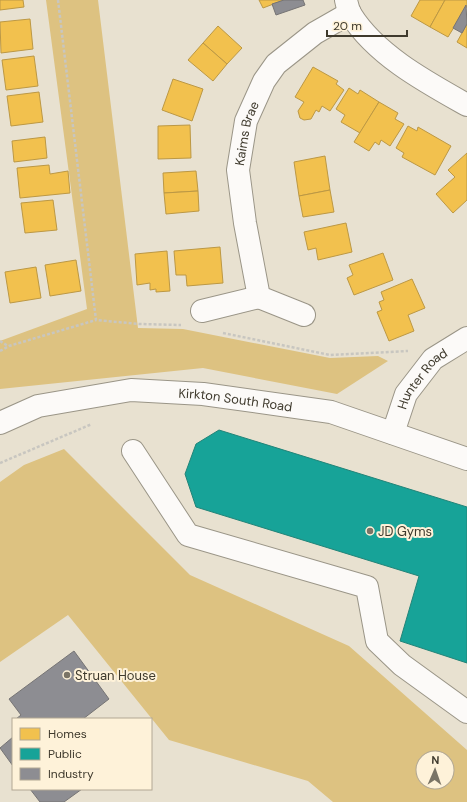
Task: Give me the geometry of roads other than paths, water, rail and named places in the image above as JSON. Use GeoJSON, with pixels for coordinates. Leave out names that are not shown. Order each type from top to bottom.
{"type":"FeatureCollection","features":[{"type":"Feature","properties":{"kind":"street","name":"Kaims Brae"},"geometry":{"type":"LineString","coordinates":[[260,296],[245,223],[238,170],[246,121],[264,81],[276,64],[348,7],[370,40],[416,76],[467,105]]}},
{"type":"Feature","properties":{"kind":"street"},"geometry":{"type":"LineString","coordinates":[[202,312],[260,296],[304,315]]}},
{"type":"Feature","properties":{"kind":"street","name":"Hunter Road"},"geometry":{"type":"LineString","coordinates":[[393,433],[406,394],[434,359],[467,338]]}},
{"type":"Feature","properties":{"kind":"street","name":"Kirkton South Road"},"geometry":{"type":"LineString","coordinates":[[0,423],[38,406],[131,390],[203,394],[331,412],[467,459]]}},
{"type":"Feature","properties":{"kind":"street"},"geometry":{"type":"LineString","coordinates":[[133,452],[188,535],[366,587],[377,641],[402,665],[467,712]]}},
{"type":"Feature","properties":{"kind":"place","name":"JD Gyms"},"geometry":{"type":"Point","coordinates":[370,531]}},
{"type":"Feature","properties":{"kind":"place","name":"Struan House"},"geometry":{"type":"Point","coordinates":[67,675]}}]}
